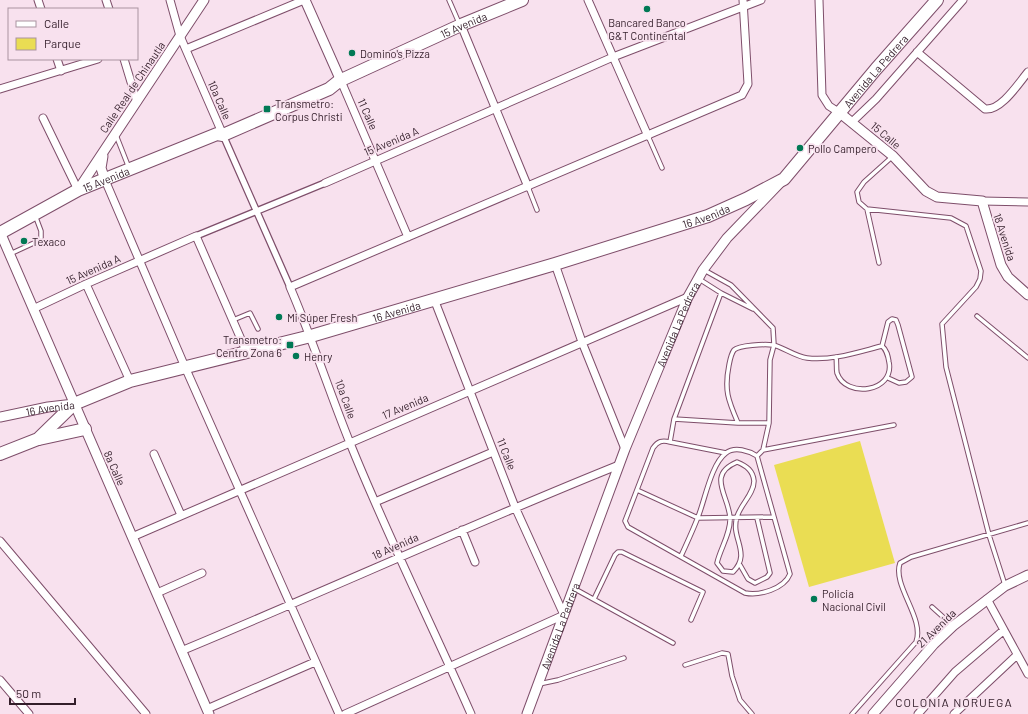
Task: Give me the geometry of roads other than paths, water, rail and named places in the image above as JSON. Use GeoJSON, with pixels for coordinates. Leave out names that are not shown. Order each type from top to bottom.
{"type":"FeatureCollection","features":[{"type":"Feature","properties":{"kind":"main road","name":"15 Avenida"},"geometry":{"type":"LineString","coordinates":[[0,232],[78,190],[329,89],[340,81],[461,25],[522,0]]}},
{"type":"Feature","properties":{"kind":"main road","name":"Avenida La Pedrera"},"geometry":{"type":"LineString","coordinates":[[784,178],[937,0]]}},
{"type":"Feature","properties":{"kind":"main road","name":"16 Avenida"},"geometry":{"type":"LineString","coordinates":[[74,404],[130,381],[311,336],[555,264],[708,216],[746,199],[784,178]]}},
{"type":"Feature","properties":{"kind":"main road"},"geometry":{"type":"LineString","coordinates":[[38,439],[74,404]]}},
{"type":"Feature","properties":{"kind":"main road"},"geometry":{"type":"LineString","coordinates":[[0,454],[38,439],[85,429]]}},
{"type":"Feature","properties":{"kind":"street","name":"10a Calle"},"geometry":{"type":"LineString","coordinates":[[170,0],[180,36],[220,133],[311,336],[350,442],[375,502],[399,558],[471,714]]}},
{"type":"Feature","properties":{"kind":"street","name":"Calle Real de Chinautla"},"geometry":{"type":"LineString","coordinates":[[78,190],[204,0]]}},
{"type":"Feature","properties":{"kind":"street"},"geometry":{"type":"LineString","coordinates":[[186,50],[304,0]]}},
{"type":"Feature","properties":{"kind":"street","name":"11 Calle"},"geometry":{"type":"LineString","coordinates":[[304,0],[408,237]]}},
{"type":"Feature","properties":{"kind":"street"},"geometry":{"type":"LineString","coordinates":[[588,0],[648,136]]}},
{"type":"Feature","properties":{"kind":"street","name":"15 Avenida A"},"geometry":{"type":"LineString","coordinates":[[34,310],[86,284],[140,260],[325,183],[613,57],[743,3],[761,0]]}},
{"type":"Feature","properties":{"kind":"street","name":"15 Calle"},"geometry":{"type":"LineString","coordinates":[[819,0],[822,95],[829,106],[852,122],[893,156],[926,191],[937,197],[982,201],[1028,202]]}},
{"type":"Feature","properties":{"kind":"street","name":"Avenida La Pedrera"},"geometry":{"type":"LineString","coordinates":[[852,122],[876,99],[963,0]]}},
{"type":"Feature","properties":{"kind":"street"},"geometry":{"type":"LineString","coordinates":[[290,287],[742,95],[748,84],[743,3]]}},
{"type":"Feature","properties":{"kind":"street"},"geometry":{"type":"LineString","coordinates":[[461,25],[528,187]]}},
{"type":"Feature","properties":{"kind":"street"},"geometry":{"type":"LineString","coordinates":[[917,52],[982,107],[993,109],[999,105],[1028,72]]}},
{"type":"Feature","properties":{"kind":"street"},"geometry":{"type":"LineString","coordinates":[[57,60],[61,72]]}},
{"type":"Feature","properties":{"kind":"street"},"geometry":{"type":"LineString","coordinates":[[0,90],[95,60]]}},
{"type":"Feature","properties":{"kind":"street"},"geometry":{"type":"LineString","coordinates":[[124,60],[137,102]]}},
{"type":"Feature","properties":{"kind":"street"},"geometry":{"type":"LineString","coordinates":[[42,118],[78,190]]}},
{"type":"Feature","properties":{"kind":"street","name":"Calle Real de Chinautla"},"geometry":{"type":"LineString","coordinates":[[104,150],[101,168],[105,180]]}},
{"type":"Feature","properties":{"kind":"street","name":"Avenida La Pedrera"},"geometry":{"type":"LineString","coordinates":[[527,714],[619,464],[688,298],[703,270],[727,238],[784,178]]}},
{"type":"Feature","properties":{"kind":"street"},"geometry":{"type":"LineString","coordinates":[[105,180],[185,367],[339,714]]}},
{"type":"Feature","properties":{"kind":"street","name":"18 Avenida"},"geometry":{"type":"LineString","coordinates":[[982,201],[1000,265],[1008,277],[1028,296]]}},
{"type":"Feature","properties":{"kind":"street","name":"8a Calle"},"geometry":{"type":"LineString","coordinates":[[0,232],[208,712]]}},
{"type":"Feature","properties":{"kind":"street"},"geometry":{"type":"LineString","coordinates":[[196,236],[247,353]]}},
{"type":"Feature","properties":{"kind":"street"},"geometry":{"type":"LineString","coordinates":[[555,264],[582,342],[625,449]]}},
{"type":"Feature","properties":{"kind":"street"},"geometry":{"type":"LineString","coordinates":[[86,284],[130,381]]}},
{"type":"Feature","properties":{"kind":"street","name":"17 Avenida"},"geometry":{"type":"LineString","coordinates":[[132,536],[582,342],[688,298]]}},
{"type":"Feature","properties":{"kind":"street","name":"11 Calle"},"geometry":{"type":"LineString","coordinates":[[434,299],[468,391],[515,507],[564,615]]}},
{"type":"Feature","properties":{"kind":"street","name":"16 Avenida"},"geometry":{"type":"LineString","coordinates":[[0,417],[48,407],[74,404]]}},
{"type":"Feature","properties":{"kind":"street"},"geometry":{"type":"LineString","coordinates":[[375,502],[493,452]]}},
{"type":"Feature","properties":{"kind":"street"},"geometry":{"type":"LineString","coordinates":[[154,454],[181,515]]}},
{"type":"Feature","properties":{"kind":"street","name":"18 Avenida"},"geometry":{"type":"LineString","coordinates":[[181,650],[290,606],[515,507],[619,464]]}},
{"type":"Feature","properties":{"kind":"street"},"geometry":{"type":"LineString","coordinates":[[462,530],[475,562]]}},
{"type":"Feature","properties":{"kind":"street"},"geometry":{"type":"LineString","coordinates":[[0,541],[146,714]]}},
{"type":"Feature","properties":{"kind":"street"},"geometry":{"type":"LineString","coordinates":[[157,594],[202,573]]}},
{"type":"Feature","properties":{"kind":"street","name":"21 Avenida"},"geometry":{"type":"LineString","coordinates":[[876,713],[934,644],[953,626],[1005,586],[1028,575]]}},
{"type":"Feature","properties":{"kind":"street"},"geometry":{"type":"LineString","coordinates":[[987,599],[1028,674]]}},
{"type":"Feature","properties":{"kind":"street"},"geometry":{"type":"LineString","coordinates":[[345,714],[564,615]]}},
{"type":"Feature","properties":{"kind":"street"},"geometry":{"type":"LineString","coordinates":[[918,714],[955,672],[1004,630]]}},
{"type":"Feature","properties":{"kind":"street"},"geometry":{"type":"LineString","coordinates":[[954,714],[1017,655]]}},
{"type":"Feature","properties":{"kind":"street"},"geometry":{"type":"LineString","coordinates":[[208,712],[315,662]]}},
{"type":"Feature","properties":{"kind":"street"},"geometry":{"type":"LineString","coordinates":[[0,680],[29,714]]}},
{"type":"Feature","properties":{"kind":"lane"},"geometry":{"type":"LineString","coordinates":[[449,0],[461,25]]}},
{"type":"Feature","properties":{"kind":"lane"},"geometry":{"type":"LineString","coordinates":[[115,134],[130,169]]}},
{"type":"Feature","properties":{"kind":"lane"},"geometry":{"type":"LineString","coordinates":[[648,136],[662,168]]}},
{"type":"Feature","properties":{"kind":"lane"},"geometry":{"type":"LineString","coordinates":[[879,263],[866,209],[859,202],[857,192],[864,182],[893,156]]}},
{"type":"Feature","properties":{"kind":"lane"},"geometry":{"type":"LineString","coordinates":[[528,187],[537,210]]}},
{"type":"Feature","properties":{"kind":"lane"},"geometry":{"type":"LineString","coordinates":[[866,209],[951,218],[966,226],[981,272],[980,279],[976,287],[942,324],[946,367],[989,535],[1005,586]]}},
{"type":"Feature","properties":{"kind":"lane"},"geometry":{"type":"LineString","coordinates":[[10,254],[36,242],[41,238],[42,232],[34,214]]}},
{"type":"Feature","properties":{"kind":"lane"},"geometry":{"type":"LineString","coordinates":[[703,270],[731,285],[753,309]]}},
{"type":"Feature","properties":{"kind":"lane"},"geometry":{"type":"LineString","coordinates":[[698,279],[721,293],[753,309],[765,318],[773,328],[774,345],[770,360],[770,423],[763,450],[757,456]]}},
{"type":"Feature","properties":{"kind":"lane"},"geometry":{"type":"LineString","coordinates":[[670,442],[674,419],[721,293]]}},
{"type":"Feature","properties":{"kind":"lane"},"geometry":{"type":"LineString","coordinates":[[233,320],[250,314],[258,329]]}},
{"type":"Feature","properties":{"kind":"lane"},"geometry":{"type":"LineString","coordinates":[[977,316],[1028,358]]}},
{"type":"Feature","properties":{"kind":"lane"},"geometry":{"type":"LineString","coordinates":[[836,357],[838,373],[845,384],[860,389],[876,388],[888,378],[891,369],[888,355],[882,346],[888,322],[892,319],[896,320],[912,377],[906,382],[899,383],[888,378]]}},
{"type":"Feature","properties":{"kind":"lane"},"geometry":{"type":"LineString","coordinates":[[738,423],[727,398],[726,382],[731,356],[735,349],[742,347],[774,345],[788,352],[807,358],[836,357],[882,346]]}},
{"type":"Feature","properties":{"kind":"lane"},"geometry":{"type":"LineString","coordinates":[[674,419],[738,423],[770,423]]}},
{"type":"Feature","properties":{"kind":"lane"},"geometry":{"type":"LineString","coordinates":[[763,450],[894,425]]}},
{"type":"Feature","properties":{"kind":"lane"},"geometry":{"type":"LineString","coordinates":[[657,442],[670,442],[726,453],[748,450],[757,456],[790,574],[787,580],[770,590],[751,594],[745,592],[628,527],[625,521],[657,442]]}},
{"type":"Feature","properties":{"kind":"lane"},"geometry":{"type":"LineString","coordinates":[[681,556],[698,518],[716,464],[726,453]]}},
{"type":"Feature","properties":{"kind":"lane"},"geometry":{"type":"LineString","coordinates":[[737,462],[746,466],[753,474],[754,483],[737,517],[736,532],[742,556],[740,565],[733,572],[723,571],[717,563],[730,518],[720,485],[721,475],[729,466],[737,462]]}},
{"type":"Feature","properties":{"kind":"lane"},"geometry":{"type":"LineString","coordinates":[[637,490],[698,518],[773,517]]}},
{"type":"Feature","properties":{"kind":"lane"},"geometry":{"type":"LineString","coordinates":[[740,565],[748,579],[755,583],[767,577],[770,573],[757,518]]}},
{"type":"Feature","properties":{"kind":"lane"},"geometry":{"type":"LineString","coordinates":[[852,714],[906,654],[916,642],[918,637],[918,624],[904,593],[899,567],[900,563],[911,557],[1028,523]]}},
{"type":"Feature","properties":{"kind":"lane"},"geometry":{"type":"LineString","coordinates":[[594,599],[615,555],[618,552],[622,552],[703,592],[691,620]]}},
{"type":"Feature","properties":{"kind":"lane"},"geometry":{"type":"LineString","coordinates":[[574,589],[673,643]]}},
{"type":"Feature","properties":{"kind":"lane"},"geometry":{"type":"LineString","coordinates":[[932,606],[953,626]]}},
{"type":"Feature","properties":{"kind":"lane"},"geometry":{"type":"LineString","coordinates":[[685,665],[722,653],[728,654],[732,676],[740,700],[752,714]]}},
{"type":"Feature","properties":{"kind":"lane"},"geometry":{"type":"LineString","coordinates":[[538,684],[558,680],[624,658]]}},
{"type":"Feature","properties":{"kind":"place","name":"Bancared Banco G&T Continental"},"geometry":{"type":"Point","coordinates":[647,9]}},
{"type":"Feature","properties":{"kind":"place","name":"Domino's Pizza"},"geometry":{"type":"Point","coordinates":[352,53]}},
{"type":"Feature","properties":{"kind":"place","name":"Transmetro: Corpus Christi"},"geometry":{"type":"Point","coordinates":[267,109]}},
{"type":"Feature","properties":{"kind":"place","name":"Pollo Campero"},"geometry":{"type":"Point","coordinates":[800,148]}},
{"type":"Feature","properties":{"kind":"place","name":"Texaco"},"geometry":{"type":"Point","coordinates":[24,241]}},
{"type":"Feature","properties":{"kind":"place","name":"Mi Súper Fresh"},"geometry":{"type":"Point","coordinates":[279,317]}},
{"type":"Feature","properties":{"kind":"place","name":"Transmetro: Centro Zona 6"},"geometry":{"type":"Point","coordinates":[290,345]}},
{"type":"Feature","properties":{"kind":"place","name":"Henry"},"geometry":{"type":"Point","coordinates":[296,356]}},
{"type":"Feature","properties":{"kind":"place","name":"Policia Nacional Civil"},"geometry":{"type":"Point","coordinates":[814,599]}},
{"type":"Feature","properties":{"kind":"district","name":"COLONIA NORUEGA"},"geometry":{"type":"Point","coordinates":[954,702]}}]}
